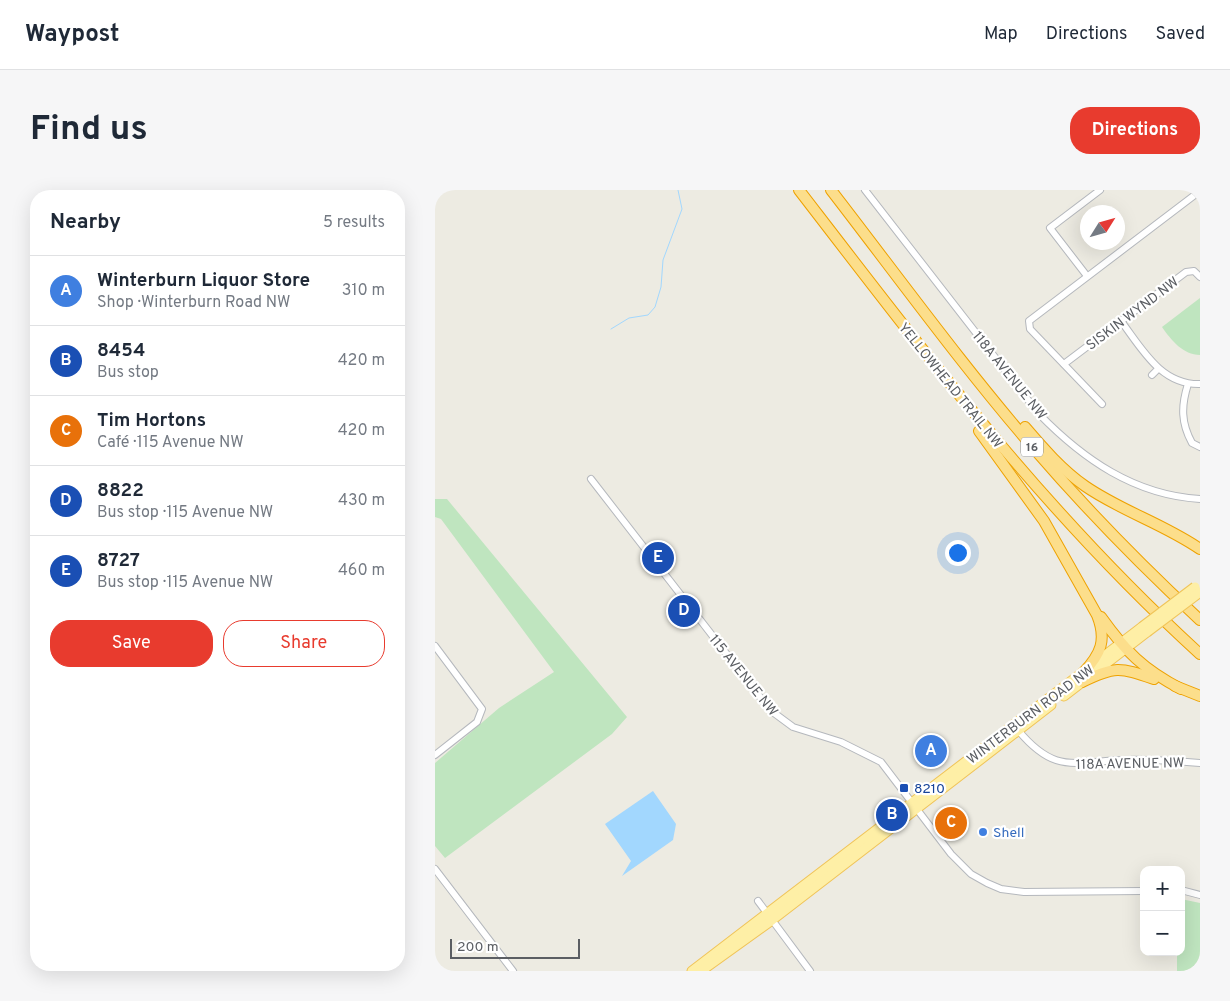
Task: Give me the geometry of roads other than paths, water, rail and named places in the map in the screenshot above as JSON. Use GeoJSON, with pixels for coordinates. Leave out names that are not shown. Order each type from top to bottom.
{"type":"FeatureCollection","features":[{"type":"Feature","properties":{"kind":"highway","name":"YELLOWHEAD TRAIL NW"},"geometry":{"type":"LineString","coordinates":[[799,190],[922,349],[994,439],[1049,503],[1100,558],[1200,654]]}},
{"type":"Feature","properties":{"kind":"highway","name":"YELLOWHEAD TRAIL NW"},"geometry":{"type":"LineString","coordinates":[[831,190],[986,391],[1054,471],[1116,538],[1200,620]]}},
{"type":"Feature","properties":{"kind":"highway"},"geometry":{"type":"LineString","coordinates":[[918,303],[1025,427],[1068,472],[1102,496],[1157,524],[1200,549]]}},
{"type":"Feature","properties":{"kind":"highway"},"geometry":{"type":"LineString","coordinates":[[922,349],[946,388],[1044,521],[1086,595],[1100,624],[1103,636],[1099,655],[1083,678]]}},
{"type":"Feature","properties":{"kind":"highway"},"geometry":{"type":"LineString","coordinates":[[1157,524],[1200,541]]}},
{"type":"Feature","properties":{"kind":"highway"},"geometry":{"type":"LineString","coordinates":[[1086,595],[1122,647],[1145,668],[1181,689]]}},
{"type":"Feature","properties":{"kind":"highway"},"geometry":{"type":"LineString","coordinates":[[1083,678],[1108,670],[1120,669],[1200,696]]}},
{"type":"Feature","properties":{"kind":"main road","name":"WINTERBURN ROAD NW"},"geometry":{"type":"LineString","coordinates":[[701,971],[1199,588]]}},
{"type":"Feature","properties":{"kind":"main road","name":"WINTERBURN ROAD NW"},"geometry":{"type":"LineString","coordinates":[[692,971],[770,917]]}},
{"type":"Feature","properties":{"kind":"street","name":"118A AVENUE NW"},"geometry":{"type":"LineString","coordinates":[[865,190],[1039,414],[1061,437],[1094,463],[1135,484],[1172,496],[1200,498]]}},
{"type":"Feature","properties":{"kind":"street"},"geometry":{"type":"LineString","coordinates":[[1087,276],[1050,228],[1100,190]]}},
{"type":"Feature","properties":{"kind":"street"},"geometry":{"type":"LineString","coordinates":[[1103,404],[1030,329],[1028,323],[1200,191]]}},
{"type":"Feature","properties":{"kind":"street","name":"SISKIN WYND NW"},"geometry":{"type":"LineString","coordinates":[[1065,364],[1186,272],[1195,271],[1200,277]]}},
{"type":"Feature","properties":{"kind":"street"},"geometry":{"type":"LineString","coordinates":[[1121,321],[1158,369],[1173,380],[1188,384],[1200,384]]}},
{"type":"Feature","properties":{"kind":"street"},"geometry":{"type":"LineString","coordinates":[[1152,375],[1158,369]]}},
{"type":"Feature","properties":{"kind":"street"},"geometry":{"type":"LineString","coordinates":[[1188,384],[1183,400],[1184,423],[1192,443],[1200,447]]}},
{"type":"Feature","properties":{"kind":"street","name":"115 AVENUE NW"},"geometry":{"type":"LineString","coordinates":[[591,479],[770,710],[793,727],[841,742],[874,757],[884,764],[962,866],[979,879],[1001,889],[1024,892],[1140,891]]}},
{"type":"Feature","properties":{"kind":"street"},"geometry":{"type":"LineString","coordinates":[[435,646],[482,709],[480,718],[473,727],[435,755]]}},
{"type":"Feature","properties":{"kind":"street","name":"118A AVENUE NW"},"geometry":{"type":"LineString","coordinates":[[1016,728],[1040,753],[1067,763],[1123,760],[1200,763]]}},
{"type":"Feature","properties":{"kind":"street"},"geometry":{"type":"LineString","coordinates":[[435,869],[513,971]]}},
{"type":"Feature","properties":{"kind":"street"},"geometry":{"type":"LineString","coordinates":[[1185,891],[1200,894]]}},
{"type":"Feature","properties":{"kind":"street"},"geometry":{"type":"LineString","coordinates":[[758,901],[810,971]]}},
{"type":"Feature","properties":{"kind":"water"},"geometry":{"type":"Polygon","coordinates":[[[653,791],[676,824],[673,840],[622,876],[631,861],[605,824],[653,791]]]}},
{"type":"Feature","properties":{"kind":"waterway"},"geometry":{"type":"LineString","coordinates":[[611,329],[629,318],[648,315],[655,307],[661,287],[663,260],[682,209],[678,190]]}},
{"type":"Feature","properties":{"kind":"place","name":"8727"},"geometry":{"type":"Point","coordinates":[658,558]}},
{"type":"Feature","properties":{"kind":"place","name":"8822"},"geometry":{"type":"Point","coordinates":[684,611]}},
{"type":"Feature","properties":{"kind":"place","name":"Winterburn Liquor Store"},"geometry":{"type":"Point","coordinates":[931,751]}},
{"type":"Feature","properties":{"kind":"place","name":"8210"},"geometry":{"type":"Point","coordinates":[904,788]}},
{"type":"Feature","properties":{"kind":"place","name":"8454"},"geometry":{"type":"Point","coordinates":[892,815]}},
{"type":"Feature","properties":{"kind":"place","name":"Tim Hortons"},"geometry":{"type":"Point","coordinates":[951,823]}},
{"type":"Feature","properties":{"kind":"place","name":"Shell"},"geometry":{"type":"Point","coordinates":[983,832]}}]}
